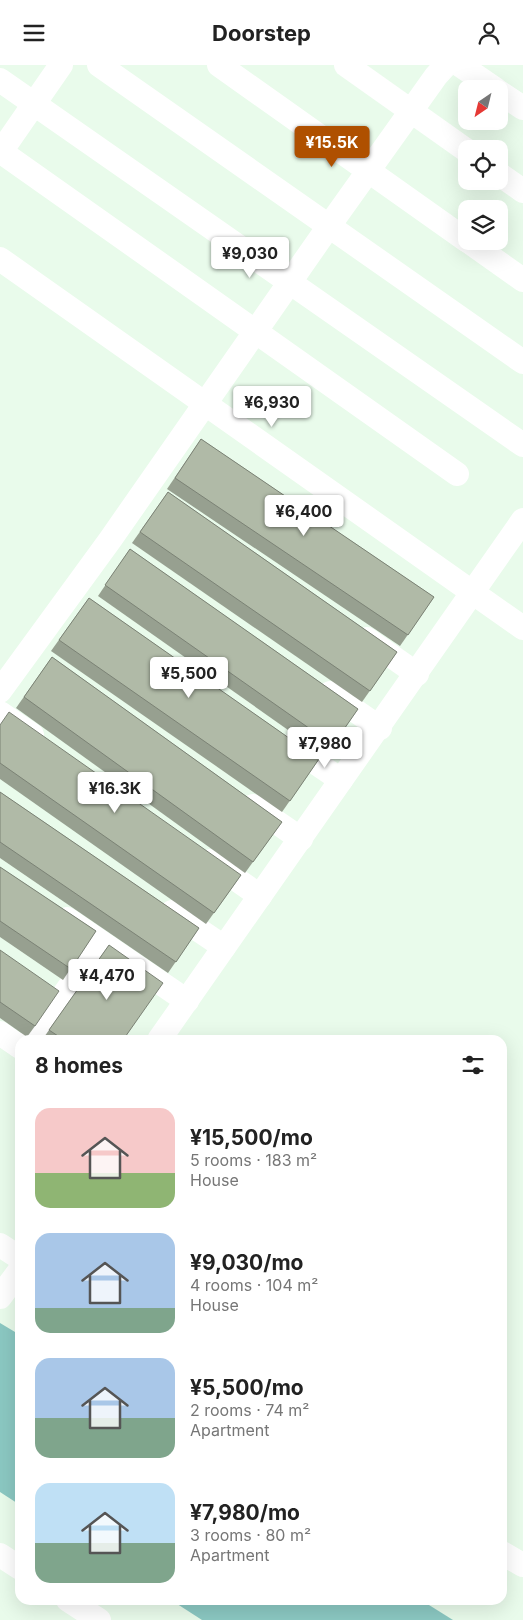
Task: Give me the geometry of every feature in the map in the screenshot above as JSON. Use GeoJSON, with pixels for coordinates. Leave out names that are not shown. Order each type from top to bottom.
{"type":"FeatureCollection","features":[{"type":"Feature","properties":{"kind":"street"},"geometry":{"type":"LineString","coordinates":[[61,65],[0,152],[456,474]]}},
{"type":"Feature","properties":{"kind":"street"},"geometry":{"type":"LineString","coordinates":[[99,65],[523,362]]}},
{"type":"Feature","properties":{"kind":"street"},"geometry":{"type":"LineString","coordinates":[[219,65],[458,235]]}},
{"type":"Feature","properties":{"kind":"street"},"geometry":{"type":"LineString","coordinates":[[346,65],[458,145]]}},
{"type":"Feature","properties":{"kind":"street"},"geometry":{"type":"LineString","coordinates":[[0,691],[40,654],[118,545],[156,489],[205,405],[329,226],[436,76],[446,65]]}},
{"type":"Feature","properties":{"kind":"street"},"geometry":{"type":"LineString","coordinates":[[460,65],[482,80]]}},
{"type":"Feature","properties":{"kind":"street"},"geometry":{"type":"LineString","coordinates":[[0,81],[523,445]]}},
{"type":"Feature","properties":{"kind":"street"},"geometry":{"type":"LineString","coordinates":[[508,97],[523,108]]}},
{"type":"Feature","properties":{"kind":"street"},"geometry":{"type":"LineString","coordinates":[[508,180],[523,191]]}},
{"type":"Feature","properties":{"kind":"street"},"geometry":{"type":"LineString","coordinates":[[480,250],[523,280]]}},
{"type":"Feature","properties":{"kind":"street"},"geometry":{"type":"LineString","coordinates":[[0,259],[523,628]]}},
{"type":"Feature","properties":{"kind":"street"},"geometry":{"type":"LineString","coordinates":[[163,1035],[341,780],[380,728],[523,520]]}},
{"type":"Feature","properties":{"kind":"street"},"geometry":{"type":"LineString","coordinates":[[352,628],[417,674]]}},
{"type":"Feature","properties":{"kind":"street"},"geometry":{"type":"LineString","coordinates":[[314,682],[380,728]]}},
{"type":"Feature","properties":{"kind":"street"},"geometry":{"type":"LineString","coordinates":[[0,713],[49,747]]}},
{"type":"Feature","properties":{"kind":"street"},"geometry":{"type":"LineString","coordinates":[[275,735],[341,780]]}},
{"type":"Feature","properties":{"kind":"street"},"geometry":{"type":"LineString","coordinates":[[236,793],[301,839]]}},
{"type":"Feature","properties":{"kind":"street"},"geometry":{"type":"LineString","coordinates":[[195,850],[260,896]]}},
{"type":"Feature","properties":{"kind":"street"},"geometry":{"type":"LineString","coordinates":[[152,898],[224,947]]}},
{"type":"Feature","properties":{"kind":"street"},"geometry":{"type":"LineString","coordinates":[[47,905],[187,1001]]}},
{"type":"Feature","properties":{"kind":"street"},"geometry":{"type":"LineString","coordinates":[[35,1035],[101,943]]}},
{"type":"Feature","properties":{"kind":"street"},"geometry":{"type":"LineString","coordinates":[[0,1033],[15,1044]]}},
{"type":"Feature","properties":{"kind":"street"},"geometry":{"type":"LineString","coordinates":[[0,1245],[15,1255]]}},
{"type":"Feature","properties":{"kind":"street"},"geometry":{"type":"LineString","coordinates":[[2,1295],[15,1277]]}},
{"type":"Feature","properties":{"kind":"street"},"geometry":{"type":"LineString","coordinates":[[0,1555],[15,1566]]}},
{"type":"Feature","properties":{"kind":"street"},"geometry":{"type":"LineString","coordinates":[[507,1556],[523,1565]]}},
{"type":"Feature","properties":{"kind":"street"},"geometry":{"type":"LineString","coordinates":[[76,1605],[99,1620]]}},
{"type":"Feature","properties":{"kind":"water"},"geometry":{"type":"Polygon","coordinates":[[[0,1323],[15,1332],[15,1502],[0,1492],[0,1323]]]}},
{"type":"Feature","properties":{"kind":"water"},"geometry":{"type":"Polygon","coordinates":[[[179,1605],[429,1605],[453,1620],[202,1620],[179,1605]]]}},
{"type":"Feature","properties":{"kind":"building"},"geometry":{"type":"Polygon","coordinates":[[[201,439],[434,597],[408,635],[175,478],[201,439]]]}},
{"type":"Feature","properties":{"kind":"building"},"geometry":{"type":"Polygon","coordinates":[[[168,492],[397,652],[370,691],[140,532],[168,492]]]}},
{"type":"Feature","properties":{"kind":"building"},"geometry":{"type":"Polygon","coordinates":[[[130,549],[358,709],[333,745],[105,585],[130,549]]]}},
{"type":"Feature","properties":{"kind":"building"},"geometry":{"type":"Polygon","coordinates":[[[89,598],[319,759],[290,801],[59,640],[89,598]]]}},
{"type":"Feature","properties":{"kind":"building"},"geometry":{"type":"Polygon","coordinates":[[[52,657],[282,822],[253,862],[24,697],[52,657]]]}},
{"type":"Feature","properties":{"kind":"building"},"geometry":{"type":"Polygon","coordinates":[[[9,712],[241,875],[214,913],[0,763],[0,725],[9,712]]]}},
{"type":"Feature","properties":{"kind":"building"},"geometry":{"type":"Polygon","coordinates":[[[0,792],[199,928],[176,962],[0,842],[0,792]]]}},
{"type":"Feature","properties":{"kind":"building"},"geometry":{"type":"Polygon","coordinates":[[[0,867],[96,931],[71,969],[0,921],[0,867]]]}},
{"type":"Feature","properties":{"kind":"building"},"geometry":{"type":"Polygon","coordinates":[[[109,945],[163,983],[127,1035],[56,1035],[49,1030],[109,945]]]}},
{"type":"Feature","properties":{"kind":"building"},"geometry":{"type":"Polygon","coordinates":[[[0,950],[59,991],[35,1026],[0,1002],[0,950]]]}}]}
